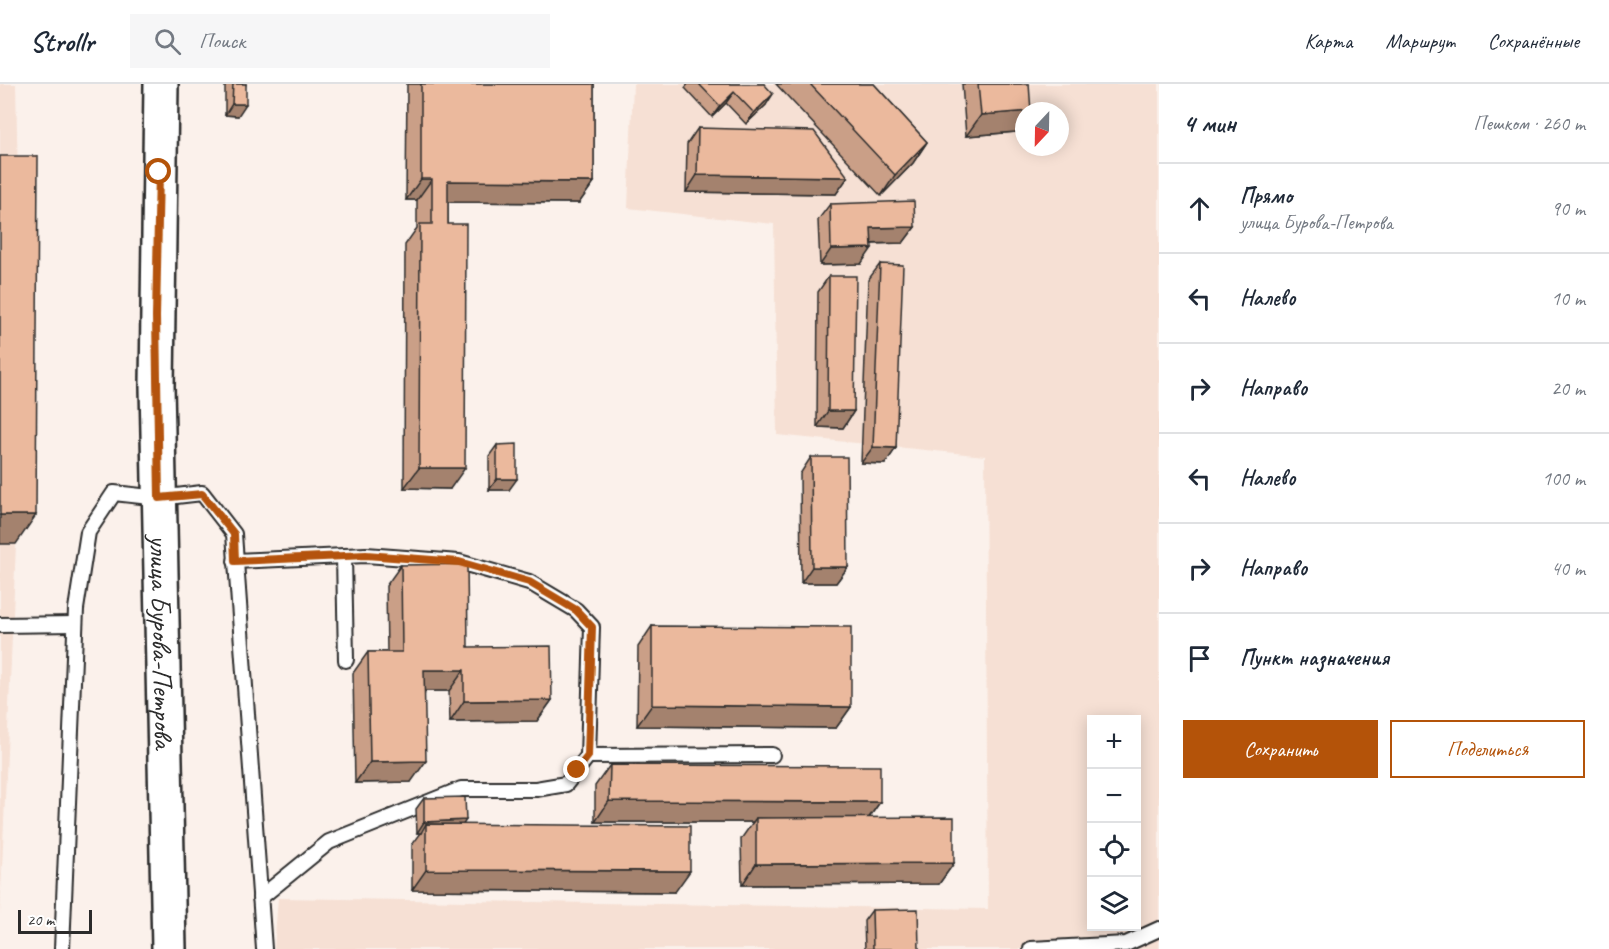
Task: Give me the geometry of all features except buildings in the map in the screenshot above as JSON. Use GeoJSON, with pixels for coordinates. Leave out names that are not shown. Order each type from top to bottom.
{"type":"FeatureCollection","features":[{"type":"Feature","properties":{"kind":"main road","name":"улица Бурова-Петрова"},"geometry":{"type":"LineString","coordinates":[[161,84],[156,317],[169,949]]}},
{"type":"Feature","properties":{"kind":"lane"},"geometry":{"type":"LineString","coordinates":[[62,949],[76,609],[88,531],[114,493],[159,498],[202,494],[234,534],[264,949]]}},
{"type":"Feature","properties":{"kind":"lane"},"geometry":{"type":"LineString","coordinates":[[235,561],[366,555],[459,562],[529,582],[576,610],[592,627],[588,756],[566,784],[536,789],[461,789],[329,842],[260,898]]}},
{"type":"Feature","properties":{"kind":"lane"},"geometry":{"type":"LineString","coordinates":[[344,556],[346,660]]}},
{"type":"Feature","properties":{"kind":"lane"},"geometry":{"type":"LineString","coordinates":[[0,625],[75,624]]}},
{"type":"Feature","properties":{"kind":"lane"},"geometry":{"type":"LineString","coordinates":[[588,756],[772,755]]}},
{"type":"Feature","properties":{"kind":"lane"},"geometry":{"type":"LineString","coordinates":[[1031,949],[1126,944],[1159,929]]}},
{"type":"Feature","properties":{"kind":"shaded area"},"geometry":{"type":"Polygon","coordinates":[[[0,84],[16,84],[18,184],[16,544],[0,914],[0,84]]]}},
{"type":"Feature","properties":{"kind":"shaded area"},"geometry":{"type":"Polygon","coordinates":[[[633,84],[1159,84],[1159,949],[274,949],[278,898],[988,909],[985,456],[777,435],[774,224],[628,208],[633,84]]]}},
{"type":"Feature","properties":{"kind":"route"},"geometry":{"type":"LineString","coordinates":[[159,172],[156,317],[159,498],[202,494],[234,534],[235,561],[366,555],[459,562],[529,582],[576,610],[592,627],[588,756],[577,770]]}}]}
